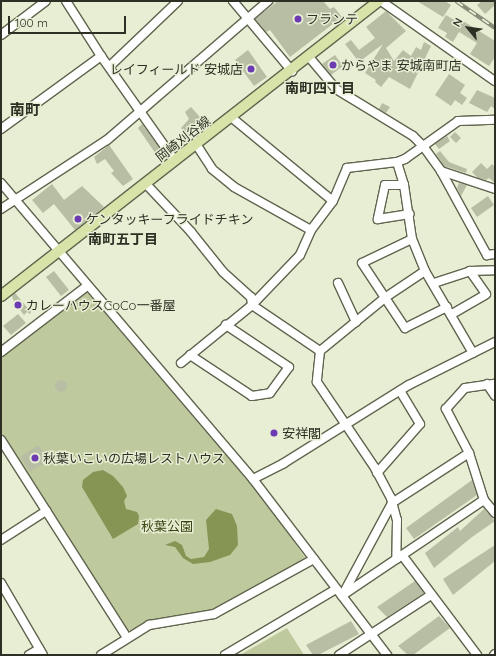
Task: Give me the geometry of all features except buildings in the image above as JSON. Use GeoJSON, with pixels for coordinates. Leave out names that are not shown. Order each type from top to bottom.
{"type":"FeatureCollection","features":[{"type":"Feature","properties":{"kind":"main road","name":"岡崎刈谷線"},"geometry":{"type":"LineString","coordinates":[[1,296],[380,1]]}},
{"type":"Feature","properties":{"kind":"street"},"geometry":{"type":"LineString","coordinates":[[1,35],[46,1]]}},
{"type":"Feature","properties":{"kind":"street"},"geometry":{"type":"LineString","coordinates":[[66,1],[101,56],[110,66],[141,110],[175,162]]}},
{"type":"Feature","properties":{"kind":"street"},"geometry":{"type":"LineString","coordinates":[[110,66],[178,1]]}},
{"type":"Feature","properties":{"kind":"street"},"geometry":{"type":"LineString","coordinates":[[233,1],[292,71]]}},
{"type":"Feature","properties":{"kind":"street"},"geometry":{"type":"LineString","coordinates":[[1,209],[107,140],[247,17],[268,1]]}},
{"type":"Feature","properties":{"kind":"street"},"geometry":{"type":"LineString","coordinates":[[380,1],[495,81]]}},
{"type":"Feature","properties":{"kind":"street"},"geometry":{"type":"LineString","coordinates":[[1,128],[101,56]]}},
{"type":"Feature","properties":{"kind":"street"},"geometry":{"type":"LineString","coordinates":[[309,57],[336,89],[423,146],[441,171],[487,255],[495,254]]}},
{"type":"Feature","properties":{"kind":"street"},"geometry":{"type":"LineString","coordinates":[[231,117],[333,201]]}},
{"type":"Feature","properties":{"kind":"street"},"geometry":{"type":"LineString","coordinates":[[181,363],[252,305],[300,255],[311,230],[333,201],[348,168],[396,162],[405,159],[458,121],[495,120]]}},
{"type":"Feature","properties":{"kind":"street"},"geometry":{"type":"LineString","coordinates":[[196,144],[212,169],[234,188],[311,230]]}},
{"type":"Feature","properties":{"kind":"street"},"geometry":{"type":"LineString","coordinates":[[396,162],[404,184],[410,214],[412,239],[424,271],[434,283],[446,307],[452,314],[474,353]]}},
{"type":"Feature","properties":{"kind":"street"},"geometry":{"type":"LineString","coordinates":[[441,171],[495,189]]}},
{"type":"Feature","properties":{"kind":"street"},"geometry":{"type":"LineString","coordinates":[[1,183],[14,200],[60,250],[87,286],[253,478],[336,589],[373,634],[387,655]]}},
{"type":"Feature","properties":{"kind":"street"},"geometry":{"type":"LineString","coordinates":[[146,184],[191,232],[223,272],[251,297],[252,305],[320,351]]}},
{"type":"Feature","properties":{"kind":"street"},"geometry":{"type":"LineString","coordinates":[[404,184],[385,185],[378,219],[410,214]]}},
{"type":"Feature","properties":{"kind":"street"},"geometry":{"type":"LineString","coordinates":[[412,239],[362,263],[386,297],[405,328],[446,307]]}},
{"type":"Feature","properties":{"kind":"street"},"geometry":{"type":"LineString","coordinates":[[434,283],[470,271],[495,270]]}},
{"type":"Feature","properties":{"kind":"street"},"geometry":{"type":"LineString","coordinates":[[424,271],[386,297],[320,351],[317,382],[377,473],[392,503],[397,520],[399,557],[431,595],[477,655]]}},
{"type":"Feature","properties":{"kind":"street"},"geometry":{"type":"LineString","coordinates":[[452,314],[486,294],[470,271]]}},
{"type":"Feature","properties":{"kind":"street"},"geometry":{"type":"LineString","coordinates":[[338,282],[356,322]]}},
{"type":"Feature","properties":{"kind":"street"},"geometry":{"type":"LineString","coordinates":[[1,352],[87,286]]}},
{"type":"Feature","properties":{"kind":"street"},"geometry":{"type":"LineString","coordinates":[[190,356],[252,396],[270,393],[289,367],[226,325]]}},
{"type":"Feature","properties":{"kind":"street"},"geometry":{"type":"LineString","coordinates":[[253,478],[284,464],[400,391],[495,342]]}},
{"type":"Feature","properties":{"kind":"street"},"geometry":{"type":"LineString","coordinates":[[495,396],[491,384],[465,388],[446,409],[469,453],[484,500],[495,513]]}},
{"type":"Feature","properties":{"kind":"street"},"geometry":{"type":"LineString","coordinates":[[377,473],[420,424],[400,391]]}},
{"type":"Feature","properties":{"kind":"street"},"geometry":{"type":"LineString","coordinates":[[1,440],[127,638]]}},
{"type":"Feature","properties":{"kind":"street"},"geometry":{"type":"LineString","coordinates":[[342,596],[392,503],[469,453]]}},
{"type":"Feature","properties":{"kind":"street"},"geometry":{"type":"LineString","coordinates":[[342,596],[484,500]]}},
{"type":"Feature","properties":{"kind":"street"},"geometry":{"type":"LineString","coordinates":[[1,540],[46,511]]}},
{"type":"Feature","properties":{"kind":"street"},"geometry":{"type":"LineString","coordinates":[[103,655],[127,638],[149,626],[214,614],[314,559]]}},
{"type":"Feature","properties":{"kind":"street"},"geometry":{"type":"LineString","coordinates":[[1,583],[41,652],[29,655]]}},
{"type":"Feature","properties":{"kind":"street"},"geometry":{"type":"LineString","coordinates":[[230,654],[336,589]]}},
{"type":"Feature","properties":{"kind":"street"},"geometry":{"type":"LineString","coordinates":[[339,655],[431,595]]}},
{"type":"Feature","properties":{"kind":"green space","name":"秋葉公園"},"geometry":{"type":"Polygon","coordinates":[[[86,291],[247,480],[252,482],[306,559],[212,611],[126,631],[1,433],[1,357],[86,291]]]}},
{"type":"Feature","properties":{"kind":"green space"},"geometry":{"type":"Polygon","coordinates":[[[287,628],[304,655],[240,655],[287,628]]]}},
{"type":"Feature","properties":{"kind":"shaded area"},"geometry":{"type":"Polygon","coordinates":[[[103,470],[113,476],[123,487],[127,496],[124,501],[126,509],[137,512],[139,516],[138,524],[113,539],[82,487],[83,480],[93,472],[103,470]]]}},
{"type":"Feature","properties":{"kind":"shaded area"},"geometry":{"type":"Polygon","coordinates":[[[216,509],[232,514],[237,526],[238,545],[230,555],[210,562],[193,564],[183,558],[175,547],[165,545],[175,541],[182,545],[186,556],[191,559],[204,557],[209,549],[206,520],[216,509]]]}},
{"type":"Feature","properties":{"kind":"railway"},"geometry":{"type":"LineString","coordinates":[[456,1],[495,28]]}},
{"type":"Feature","properties":{"kind":"place","name":"フランテ"},"geometry":{"type":"Point","coordinates":[298,19]}},
{"type":"Feature","properties":{"kind":"place","name":"からやま 安城南町店"},"geometry":{"type":"Point","coordinates":[333,65]}},
{"type":"Feature","properties":{"kind":"place","name":"レイフィールド 安城店"},"geometry":{"type":"Point","coordinates":[251,69]}},
{"type":"Feature","properties":{"kind":"place","name":"ケンタッキーフライドチキン"},"geometry":{"type":"Point","coordinates":[78,219]}},
{"type":"Feature","properties":{"kind":"place","name":"カレーハウスCoCo一番屋"},"geometry":{"type":"Point","coordinates":[18,305]}},
{"type":"Feature","properties":{"kind":"place","name":"安祥閣"},"geometry":{"type":"Point","coordinates":[274,433]}},
{"type":"Feature","properties":{"kind":"place","name":"秋葉いこいの広場レストハウス"},"geometry":{"type":"Point","coordinates":[35,458]}},
{"type":"Feature","properties":{"kind":"district","name":"南町四丁目"},"geometry":{"type":"Point","coordinates":[320,88]}},
{"type":"Feature","properties":{"kind":"district","name":"南町"},"geometry":{"type":"Point","coordinates":[25,110]}},
{"type":"Feature","properties":{"kind":"district","name":"南町五丁目"},"geometry":{"type":"Point","coordinates":[123,239]}}]}
